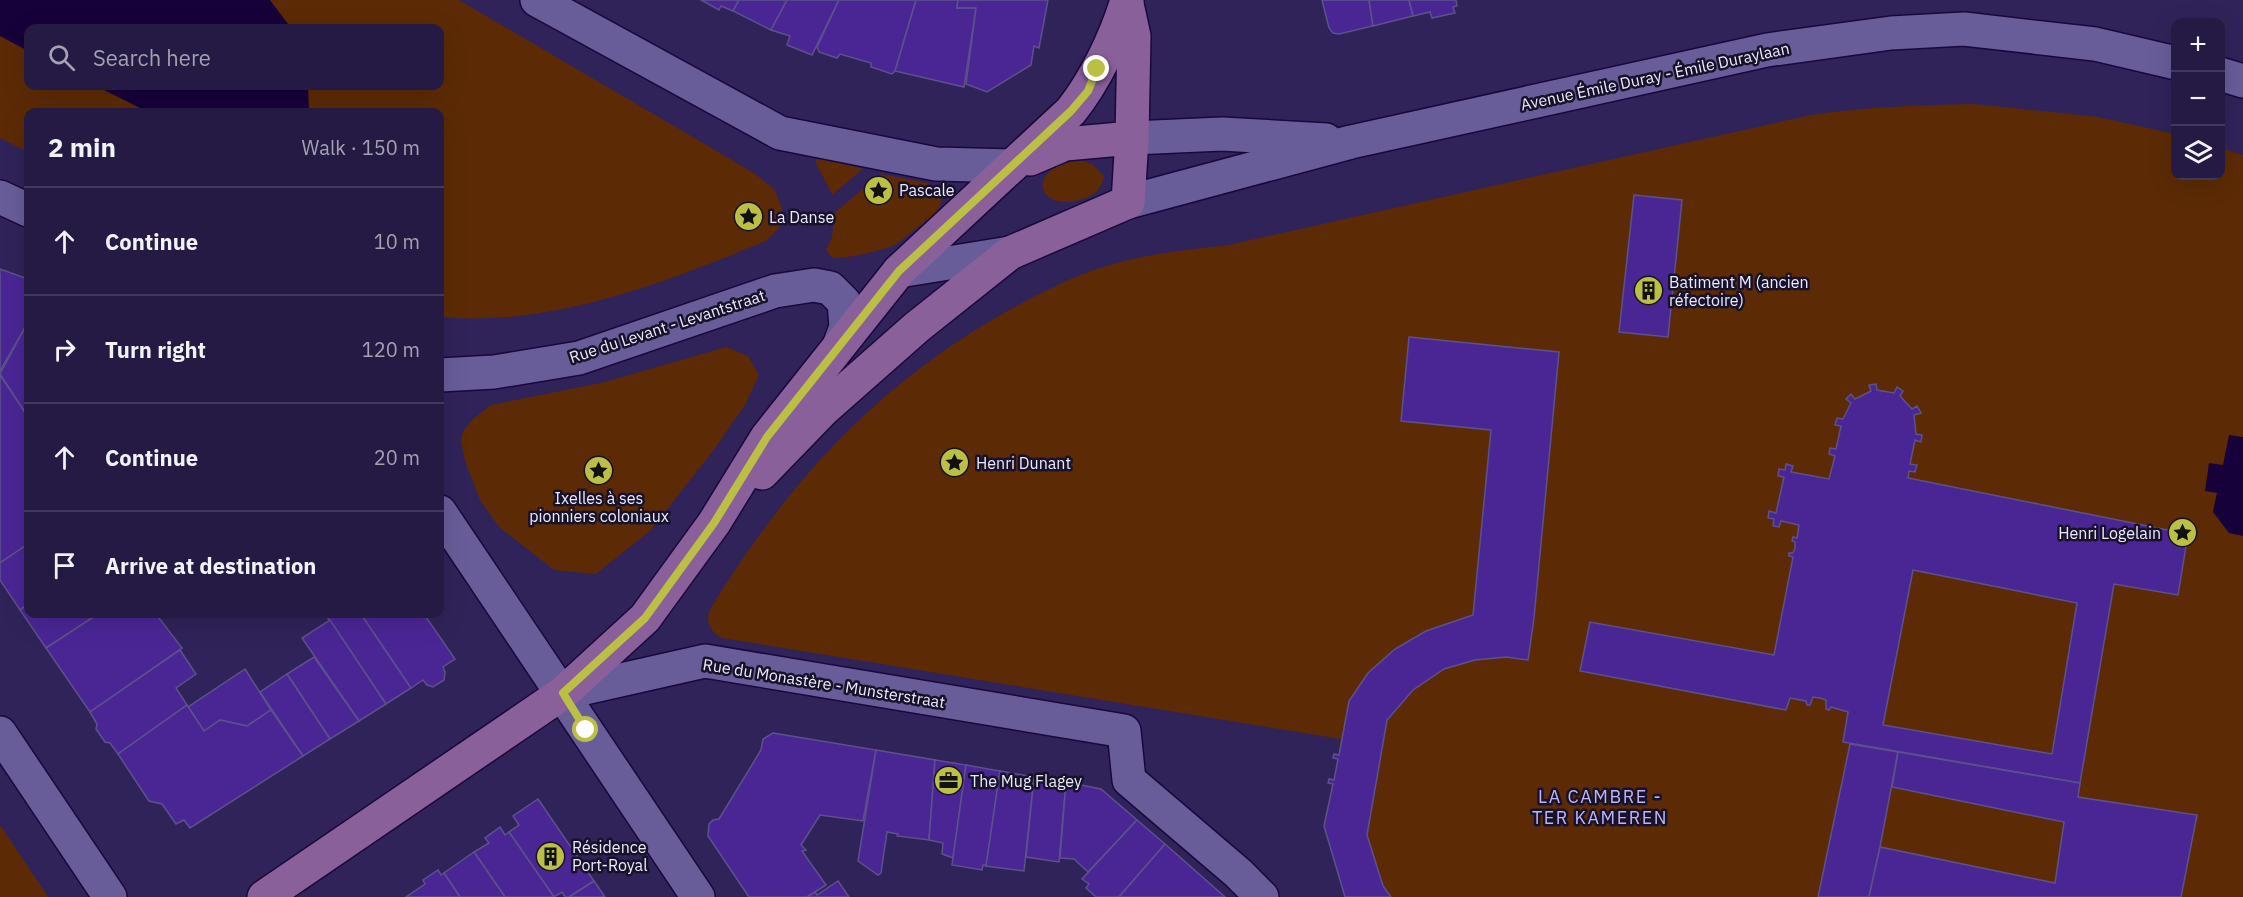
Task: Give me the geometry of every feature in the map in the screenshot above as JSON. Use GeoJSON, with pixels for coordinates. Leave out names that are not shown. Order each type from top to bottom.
{"type":"FeatureCollection","features":[{"type":"Feature","properties":{"kind":"street"},"geometry":{"type":"LineString","coordinates":[[537,0],[780,133],[936,164],[1012,166]]}},
{"type":"Feature","properties":{"kind":"street"},"geometry":{"type":"LineString","coordinates":[[563,693],[645,618],[714,523],[767,437],[899,271],[1071,111],[1088,91],[1127,1]]}},
{"type":"Feature","properties":{"kind":"street"},"geometry":{"type":"LineString","coordinates":[[899,271],[1010,253],[1128,202],[1134,36],[1127,1]]}},
{"type":"Feature","properties":{"kind":"street","name":"Avenue Émile Duray - Émile Duraylaan"},"geometry":{"type":"LineString","coordinates":[[1128,202],[1352,142],[1767,50],[1891,33],[1964,29],[2095,44],[2171,62]]}},
{"type":"Feature","properties":{"kind":"street"},"geometry":{"type":"LineString","coordinates":[[2225,76],[2243,81]]}},
{"type":"Feature","properties":{"kind":"street","name":"Avenue Émile Duray - Émile Duraylaan"},"geometry":{"type":"LineString","coordinates":[[1012,166],[1065,144],[1132,138],[1222,134],[1352,142]]}},
{"type":"Feature","properties":{"kind":"street"},"geometry":{"type":"LineString","coordinates":[[0,197],[24,208]]}},
{"type":"Feature","properties":{"kind":"street"},"geometry":{"type":"LineString","coordinates":[[714,523],[824,409],[917,327],[1010,253]]}},
{"type":"Feature","properties":{"kind":"street","name":"Rue du Levant - Levantstraat"},"geometry":{"type":"LineString","coordinates":[[444,375],[494,372],[579,358],[775,291],[814,285],[830,288],[844,302],[846,327],[839,346]]}},
{"type":"Feature","properties":{"kind":"street"},"geometry":{"type":"LineString","coordinates":[[444,518],[698,897]]}},
{"type":"Feature","properties":{"kind":"street","name":"Rue du Monastère - Munsterstraat"},"geometry":{"type":"LineString","coordinates":[[264,897],[563,693],[705,661],[1124,731],[1129,780],[1238,873],[1262,897]]}},
{"type":"Feature","properties":{"kind":"street"},"geometry":{"type":"LineString","coordinates":[[0,733],[110,897]]}},
{"type":"Feature","properties":{"kind":"shaded area"},"geometry":{"type":"Polygon","coordinates":[[[0,0],[459,0],[754,173],[775,190],[783,212],[780,227],[766,241],[648,286],[565,308],[524,315],[482,318],[444,317],[444,108],[24,108],[24,150],[0,138],[0,0]]]}},
{"type":"Feature","properties":{"kind":"shaded area"},"geometry":{"type":"Polygon","coordinates":[[[0,0],[270,0],[288,24],[24,24],[24,49],[0,36],[0,0]]]}},
{"type":"Feature","properties":{"kind":"shaded area"},"geometry":{"type":"Polygon","coordinates":[[[104,90],[308,90],[309,108],[140,108],[104,90]]]}},
{"type":"Feature","properties":{"kind":"shaded area"},"geometry":{"type":"Polygon","coordinates":[[[1975,104],[2098,117],[2171,133],[2171,180],[2225,180],[2225,149],[2243,155],[2243,897],[1345,897],[1324,826],[1332,784],[1328,783],[1329,779],[1334,779],[1338,759],[1333,758],[1334,754],[1339,754],[1341,739],[722,638],[710,627],[709,611],[738,565],[802,481],[837,442],[914,373],[957,342],[1004,313],[1077,276],[1134,259],[1228,245],[1811,115],[1892,107],[1975,104]]]}},
{"type":"Feature","properties":{"kind":"shaded area"},"geometry":{"type":"Polygon","coordinates":[[[821,157],[863,169],[832,195],[815,160],[821,157]]]}},
{"type":"Feature","properties":{"kind":"shaded area"},"geometry":{"type":"Polygon","coordinates":[[[1080,160],[1092,164],[1104,176],[1097,190],[1083,199],[1067,202],[1055,200],[1047,195],[1043,188],[1044,179],[1050,171],[1062,164],[1080,160]]]}},
{"type":"Feature","properties":{"kind":"shaded area"},"geometry":{"type":"Polygon","coordinates":[[[881,174],[928,183],[940,195],[940,206],[931,217],[896,244],[865,254],[833,258],[826,250],[832,237],[835,212],[881,174]]]}},
{"type":"Feature","properties":{"kind":"shaded area"},"geometry":{"type":"Polygon","coordinates":[[[726,347],[748,356],[759,375],[745,405],[713,451],[650,531],[596,574],[554,570],[499,527],[480,500],[465,461],[461,441],[463,431],[473,419],[491,405],[605,382],[726,347]]]}},
{"type":"Feature","properties":{"kind":"shaded area"},"geometry":{"type":"Polygon","coordinates":[[[2229,435],[2243,437],[2243,536],[2229,533],[2213,512],[2217,493],[2205,491],[2209,463],[2223,465],[2229,435]]]}},
{"type":"Feature","properties":{"kind":"shaded area"},"geometry":{"type":"Polygon","coordinates":[[[0,825],[43,889],[48,897],[0,897],[0,825]]]}},
{"type":"Feature","properties":{"kind":"building"},"geometry":{"type":"Polygon","coordinates":[[[701,0],[739,0],[733,11],[721,6],[719,10],[701,0]]]}},
{"type":"Feature","properties":{"kind":"building"},"geometry":{"type":"Polygon","coordinates":[[[739,0],[787,0],[771,30],[733,11],[739,0]]]}},
{"type":"Feature","properties":{"kind":"building"},"geometry":{"type":"Polygon","coordinates":[[[787,0],[839,0],[812,55],[787,45],[790,36],[771,30],[787,0]]]}},
{"type":"Feature","properties":{"kind":"building"},"geometry":{"type":"Polygon","coordinates":[[[839,0],[916,0],[895,71],[892,74],[871,67],[871,63],[840,54],[837,58],[819,52],[817,47],[839,0]]]}},
{"type":"Feature","properties":{"kind":"building"},"geometry":{"type":"Polygon","coordinates":[[[916,0],[958,0],[957,8],[976,8],[964,87],[895,71],[916,0]]]}},
{"type":"Feature","properties":{"kind":"building"},"geometry":{"type":"Polygon","coordinates":[[[958,0],[1048,0],[1039,48],[1034,46],[1031,65],[987,92],[966,84],[976,8],[957,8],[958,0]]]}},
{"type":"Feature","properties":{"kind":"building"},"geometry":{"type":"Polygon","coordinates":[[[1322,0],[1369,0],[1373,26],[1339,34],[1333,33],[1329,28],[1322,0]]]}},
{"type":"Feature","properties":{"kind":"building"},"geometry":{"type":"Polygon","coordinates":[[[1369,0],[1409,0],[1413,16],[1373,26],[1369,0]]]}},
{"type":"Feature","properties":{"kind":"building"},"geometry":{"type":"Polygon","coordinates":[[[1409,0],[1456,0],[1457,6],[1453,7],[1455,13],[1432,18],[1430,12],[1413,16],[1409,0]]]}},
{"type":"Feature","properties":{"kind":"building","name":"Batiment M (ancien réfectoire)"},"geometry":{"type":"Polygon","coordinates":[[[1634,195],[1682,200],[1668,337],[1619,332],[1634,195]]]}},
{"type":"Feature","properties":{"kind":"building"},"geometry":{"type":"Polygon","coordinates":[[[0,269],[24,278],[24,329],[0,371],[0,269]]]}},
{"type":"Feature","properties":{"kind":"building"},"geometry":{"type":"Polygon","coordinates":[[[24,329],[24,411],[0,374],[24,329]]]}},
{"type":"Feature","properties":{"kind":"building"},"geometry":{"type":"Polygon","coordinates":[[[1409,337],[1559,352],[1534,618],[1528,660],[1506,657],[1475,660],[1444,669],[1413,690],[1387,720],[1367,835],[1383,886],[1391,897],[1345,897],[1324,826],[1333,784],[1328,783],[1329,779],[1334,780],[1338,759],[1333,758],[1334,754],[1339,755],[1349,701],[1368,673],[1395,649],[1426,631],[1473,615],[1491,430],[1401,421],[1409,337]]]}},
{"type":"Feature","properties":{"kind":"building"},"geometry":{"type":"Polygon","coordinates":[[[0,375],[24,411],[24,547],[0,563],[0,375]]]}},
{"type":"Feature","properties":{"kind":"building"},"geometry":{"type":"Polygon","coordinates":[[[1876,384],[1877,390],[1894,393],[1897,387],[1903,391],[1900,396],[1912,409],[1917,406],[1921,413],[1914,415],[1916,434],[1922,435],[1921,442],[1915,440],[1910,464],[1917,465],[1915,472],[1909,471],[1908,478],[2188,534],[2178,595],[2114,584],[2080,783],[1843,742],[1848,712],[1831,707],[1829,710],[1826,709],[1826,700],[1820,698],[1813,697],[1810,705],[1807,705],[1806,701],[1790,698],[1786,710],[1580,671],[1590,622],[1774,655],[1793,557],[1789,556],[1789,553],[1793,553],[1795,548],[1795,542],[1792,541],[1793,537],[1797,538],[1799,525],[1781,521],[1779,527],[1773,526],[1774,519],[1768,518],[1769,511],[1776,513],[1784,477],[1778,476],[1779,469],[1785,470],[1786,464],[1793,466],[1791,472],[1829,479],[1835,456],[1829,454],[1830,448],[1836,449],[1841,426],[1835,425],[1837,418],[1843,419],[1851,403],[1846,399],[1851,394],[1855,399],[1871,391],[1869,385],[1876,384]],[[1913,570],[1883,725],[2052,754],[2077,603],[1913,570]]]}},
{"type":"Feature","properties":{"kind":"building"},"geometry":{"type":"Polygon","coordinates":[[[24,547],[24,607],[20,610],[0,580],[0,563],[24,547]]]}},
{"type":"Feature","properties":{"kind":"building"},"geometry":{"type":"Polygon","coordinates":[[[25,618],[92,618],[46,648],[25,618]]]}},
{"type":"Feature","properties":{"kind":"building"},"geometry":{"type":"Polygon","coordinates":[[[92,618],[159,618],[182,648],[90,712],[46,648],[92,618]]]}},
{"type":"Feature","properties":{"kind":"building"},"geometry":{"type":"Polygon","coordinates":[[[328,618],[364,618],[411,688],[386,704],[328,618]]]}},
{"type":"Feature","properties":{"kind":"building"},"geometry":{"type":"Polygon","coordinates":[[[364,618],[427,618],[455,659],[443,667],[444,680],[433,687],[427,685],[423,680],[411,688],[364,618]]]}},
{"type":"Feature","properties":{"kind":"building"},"geometry":{"type":"Polygon","coordinates":[[[330,620],[386,704],[359,721],[302,638],[330,620]]]}},
{"type":"Feature","properties":{"kind":"building"},"geometry":{"type":"Polygon","coordinates":[[[180,650],[196,674],[176,688],[187,705],[118,754],[110,743],[105,742],[96,729],[97,724],[90,712],[180,650]]]}},
{"type":"Feature","properties":{"kind":"building"},"geometry":{"type":"Polygon","coordinates":[[[314,657],[359,721],[330,739],[287,674],[314,657]]]}},
{"type":"Feature","properties":{"kind":"building"},"geometry":{"type":"Polygon","coordinates":[[[245,669],[271,710],[247,726],[220,720],[204,731],[188,707],[245,669]]]}},
{"type":"Feature","properties":{"kind":"building"},"geometry":{"type":"Polygon","coordinates":[[[287,674],[330,739],[303,756],[260,692],[287,674]]]}},
{"type":"Feature","properties":{"kind":"building"},"geometry":{"type":"Polygon","coordinates":[[[187,705],[204,731],[220,720],[247,726],[271,710],[303,756],[190,828],[184,820],[176,824],[162,804],[149,801],[118,754],[187,705]]]}},
{"type":"Feature","properties":{"kind":"building"},"geometry":{"type":"Polygon","coordinates":[[[773,733],[876,750],[863,821],[820,815],[801,845],[806,850],[802,851],[826,885],[807,897],[749,897],[708,836],[709,824],[719,819],[761,750],[763,739],[773,733]]]}},
{"type":"Feature","properties":{"kind":"building"},"geometry":{"type":"Polygon","coordinates":[[[1850,744],[1898,752],[1880,847],[1869,897],[1818,897],[1850,744]]]}},
{"type":"Feature","properties":{"kind":"building"},"geometry":{"type":"Polygon","coordinates":[[[876,750],[935,760],[929,840],[897,836],[898,834],[887,832],[881,873],[878,875],[858,861],[876,750]]]}},
{"type":"Feature","properties":{"kind":"building"},"geometry":{"type":"Polygon","coordinates":[[[1898,752],[2080,783],[2078,797],[2197,815],[2181,897],[1869,897],[1880,847],[2055,883],[2064,822],[1892,787],[1898,752]]]}},
{"type":"Feature","properties":{"kind":"building"},"geometry":{"type":"Polygon","coordinates":[[[935,760],[966,765],[953,858],[942,854],[943,843],[929,840],[935,760]]]}},
{"type":"Feature","properties":{"kind":"building"},"geometry":{"type":"Polygon","coordinates":[[[966,765],[1000,771],[986,866],[983,865],[982,870],[952,865],[966,765]]]}},
{"type":"Feature","properties":{"kind":"building"},"geometry":{"type":"Polygon","coordinates":[[[1000,771],[1034,777],[1024,871],[986,866],[1000,771]]]}},
{"type":"Feature","properties":{"kind":"building"},"geometry":{"type":"Polygon","coordinates":[[[1034,777],[1066,782],[1059,862],[1026,857],[1034,777]]]}},
{"type":"Feature","properties":{"kind":"building"},"geometry":{"type":"Polygon","coordinates":[[[1066,782],[1101,789],[1137,820],[1088,872],[1074,859],[1060,858],[1066,782]]]}},
{"type":"Feature","properties":{"kind":"building","name":"Résidence Port-Royal"},"geometry":{"type":"Polygon","coordinates":[[[538,799],[594,881],[569,897],[565,897],[562,892],[554,897],[509,832],[519,825],[513,816],[538,799]]]}},
{"type":"Feature","properties":{"kind":"building"},"geometry":{"type":"Polygon","coordinates":[[[1137,820],[1165,844],[1119,897],[1096,897],[1086,888],[1089,884],[1082,879],[1137,820]]]}},
{"type":"Feature","properties":{"kind":"building"},"geometry":{"type":"Polygon","coordinates":[[[500,827],[505,835],[509,832],[554,897],[505,897],[474,852],[489,843],[485,838],[500,827]]]}},
{"type":"Feature","properties":{"kind":"building"},"geometry":{"type":"Polygon","coordinates":[[[1165,844],[1225,897],[1119,897],[1165,844]]]}},
{"type":"Feature","properties":{"kind":"building"},"geometry":{"type":"Polygon","coordinates":[[[474,852],[505,897],[460,897],[444,873],[474,852]]]}},
{"type":"Feature","properties":{"kind":"building"},"geometry":{"type":"Polygon","coordinates":[[[438,870],[441,875],[444,873],[460,897],[406,897],[425,884],[423,880],[438,870]]]}},
{"type":"Feature","properties":{"kind":"building"},"geometry":{"type":"Polygon","coordinates":[[[594,881],[605,897],[569,897],[594,881]]]}},
{"type":"Feature","properties":{"kind":"building"},"geometry":{"type":"Polygon","coordinates":[[[838,881],[849,897],[807,897],[815,892],[817,895],[838,881]]]}},
{"type":"Feature","properties":{"kind":"place","name":"Pascale"},"geometry":{"type":"Point","coordinates":[878,190]}},
{"type":"Feature","properties":{"kind":"place","name":"La Danse"},"geometry":{"type":"Point","coordinates":[748,217]}},
{"type":"Feature","properties":{"kind":"place","name":"Batiment M (ancien réfectoire)"},"geometry":{"type":"Point","coordinates":[1648,291]}},
{"type":"Feature","properties":{"kind":"place","name":"Henri Dunant"},"geometry":{"type":"Point","coordinates":[955,463]}},
{"type":"Feature","properties":{"kind":"place","name":"Ixelles à ses pionniers coloniaux"},"geometry":{"type":"Point","coordinates":[599,470]}},
{"type":"Feature","properties":{"kind":"place","name":"Henri Logelain"},"geometry":{"type":"Point","coordinates":[2182,533]}},
{"type":"Feature","properties":{"kind":"place","name":"The Mug Flagey"},"geometry":{"type":"Point","coordinates":[949,781]}},
{"type":"Feature","properties":{"kind":"place","name":"Résidence Port-Royal"},"geometry":{"type":"Point","coordinates":[551,856]}},
{"type":"Feature","properties":{"kind":"district","name":"LA CAMBRE - TER KAMEREN"},"geometry":{"type":"Point","coordinates":[1600,806]}},
{"type":"Feature","properties":{"kind":"route"},"geometry":{"type":"LineString","coordinates":[[586,730],[563,693],[645,618],[714,523],[767,437],[899,271],[1071,111],[1088,91],[1097,69]]}}]}
